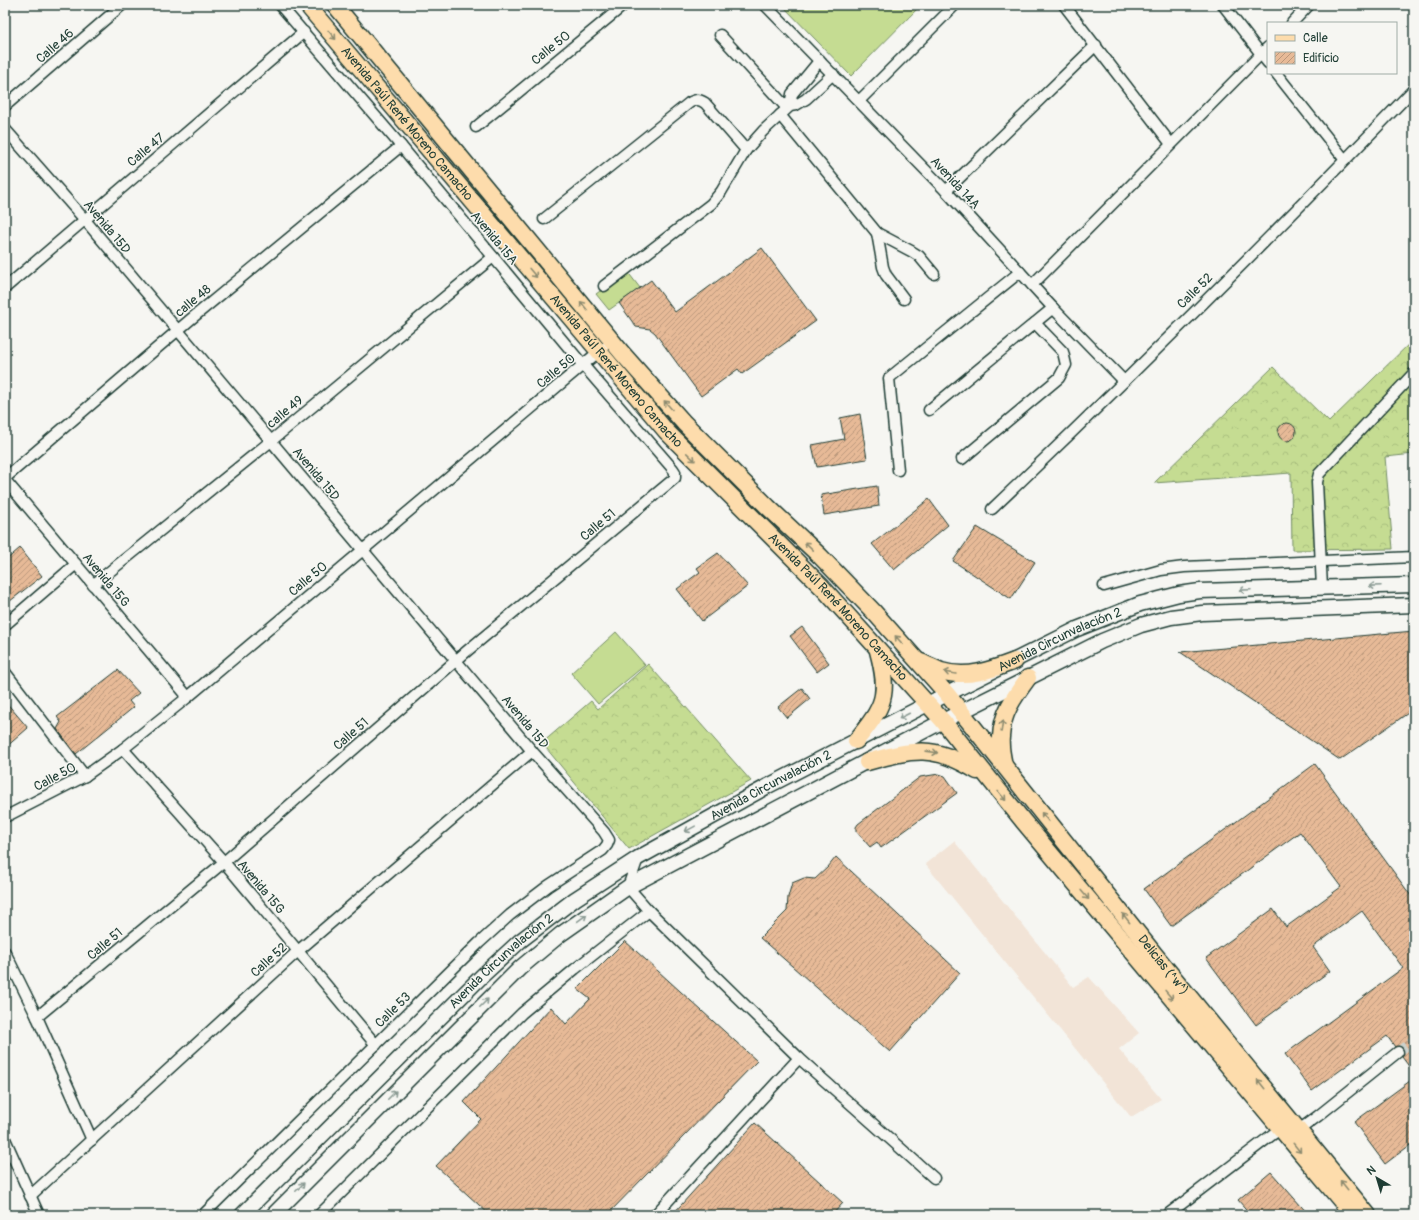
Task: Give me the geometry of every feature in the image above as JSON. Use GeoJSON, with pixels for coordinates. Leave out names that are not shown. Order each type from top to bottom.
{"type":"FeatureCollection","features":[{"type":"Feature","properties":{"kind":"main road","name":"Avenida Paúl René Moreno Camacho"},"geometry":{"type":"LineString","coordinates":[[307,5],[680,445],[811,576],[943,721]]}},
{"type":"Feature","properties":{"kind":"main road","name":"Avenida Paúl René Moreno Camacho"},"geometry":{"type":"LineString","coordinates":[[335,5],[612,340],[684,423],[768,507],[820,556],[873,611],[947,694],[961,712]]}},
{"type":"Feature","properties":{"kind":"main road","name":"Avenida Circunvalación 2"},"geometry":{"type":"LineString","coordinates":[[242,1215],[503,956],[536,928],[574,899],[638,858],[768,786],[1077,629],[1140,604],[1179,594],[1200,592],[1414,584]]}},
{"type":"Feature","properties":{"kind":"main road","name":"Avenida Circunvalación 2"},"geometry":{"type":"LineString","coordinates":[[273,1215],[525,964],[561,934],[628,887],[943,721],[1102,641],[1141,625],[1171,617],[1202,613],[1414,605]]}},
{"type":"Feature","properties":{"kind":"main road"},"geometry":{"type":"LineString","coordinates":[[856,741],[874,718],[882,702],[885,685],[884,672],[877,648]]}},
{"type":"Feature","properties":{"kind":"main road"},"geometry":{"type":"LineString","coordinates":[[915,659],[941,671],[955,674],[987,672],[1015,661]]}},
{"type":"Feature","properties":{"kind":"main road"},"geometry":{"type":"LineString","coordinates":[[1004,765],[1000,738],[1002,721],[1013,698],[1028,678]]}},
{"type":"Feature","properties":{"kind":"main road","name":"Delicias (^w^)"},"geometry":{"type":"LineString","coordinates":[[961,712],[1155,955],[1368,1215]]}},
{"type":"Feature","properties":{"kind":"main road","name":"Delicias (^w^)"},"geometry":{"type":"LineString","coordinates":[[943,721],[984,775],[1353,1215]]}},
{"type":"Feature","properties":{"kind":"main road"},"geometry":{"type":"LineString","coordinates":[[867,762],[900,753],[929,751],[958,759],[984,775]]}},
{"type":"Feature","properties":{"kind":"street","name":"Calle 46"},"geometry":{"type":"LineString","coordinates":[[5,106],[122,5]]}},
{"type":"Feature","properties":{"kind":"street","name":"Avenida 15A"},"geometry":{"type":"LineString","coordinates":[[280,5],[401,146],[583,365],[674,469]]}},
{"type":"Feature","properties":{"kind":"street","name":"Calle 50"},"geometry":{"type":"LineString","coordinates":[[476,127],[624,5]]}},
{"type":"Feature","properties":{"kind":"street","name":"Avenida 14A"},"geometry":{"type":"LineString","coordinates":[[765,5],[946,191],[1032,286],[1124,381]]}},
{"type":"Feature","properties":{"kind":"street"},"geometry":{"type":"LineString","coordinates":[[859,101],[955,5]]}},
{"type":"Feature","properties":{"kind":"street"},"geometry":{"type":"LineString","coordinates":[[1064,5],[1171,144]]}},
{"type":"Feature","properties":{"kind":"street"},"geometry":{"type":"LineString","coordinates":[[1032,286],[1264,51],[1223,5]]}},
{"type":"Feature","properties":{"kind":"street"},"geometry":{"type":"LineString","coordinates":[[1293,22],[1309,5]]}},
{"type":"Feature","properties":{"kind":"street","name":"Calle 47"},"geometry":{"type":"LineString","coordinates":[[5,288],[304,32]]}},
{"type":"Feature","properties":{"kind":"street"},"geometry":{"type":"LineString","coordinates":[[720,36],[786,110],[877,233],[918,256],[934,274]]}},
{"type":"Feature","properties":{"kind":"street"},"geometry":{"type":"LineString","coordinates":[[946,191],[1096,45]]}},
{"type":"Feature","properties":{"kind":"street"},"geometry":{"type":"LineString","coordinates":[[786,110],[792,94],[820,60]]}},
{"type":"Feature","properties":{"kind":"street"},"geometry":{"type":"LineString","coordinates":[[604,286],[711,204],[721,192],[746,150],[763,131],[786,110],[806,99],[833,74]]}},
{"type":"Feature","properties":{"kind":"street"},"geometry":{"type":"LineString","coordinates":[[1277,74],[1345,160]]}},
{"type":"Feature","properties":{"kind":"street","name":"Calle 52"},"geometry":{"type":"LineString","coordinates":[[992,509],[1124,381],[1414,89]]}},
{"type":"Feature","properties":{"kind":"street"},"geometry":{"type":"LineString","coordinates":[[544,219],[694,100],[698,99],[706,103],[746,150]]}},
{"type":"Feature","properties":{"kind":"street","name":"Avenida 15D"},"geometry":{"type":"LineString","coordinates":[[5,129],[85,220],[532,751],[607,836]]}},
{"type":"Feature","properties":{"kind":"street","name":"calle 48"},"geometry":{"type":"LineString","coordinates":[[5,479],[178,331],[401,146]]}},
{"type":"Feature","properties":{"kind":"street"},"geometry":{"type":"LineString","coordinates":[[877,233],[883,267],[886,274],[904,299]]}},
{"type":"Feature","properties":{"kind":"street","name":"calle 49"},"geometry":{"type":"LineString","coordinates":[[93,585],[271,441],[493,257]]}},
{"type":"Feature","properties":{"kind":"street"},"geometry":{"type":"LineString","coordinates":[[898,470],[889,378],[1020,272]]}},
{"type":"Feature","properties":{"kind":"street"},"geometry":{"type":"LineString","coordinates":[[930,410],[1053,308]]}},
{"type":"Feature","properties":{"kind":"street"},"geometry":{"type":"LineString","coordinates":[[962,459],[1059,378],[1066,365],[1063,352],[1035,323]]}},
{"type":"Feature","properties":{"kind":"street","name":"Calle 50"},"geometry":{"type":"LineString","coordinates":[[5,817],[85,776],[123,749],[188,697],[612,340]]}},
{"type":"Feature","properties":{"kind":"street"},"geometry":{"type":"LineString","coordinates":[[1322,588],[1317,482],[1319,474],[1414,373]]}},
{"type":"Feature","properties":{"kind":"street","name":"Calle 51"},"geometry":{"type":"LineString","coordinates":[[37,1018],[224,862],[456,660],[675,478],[674,469]]}},
{"type":"Feature","properties":{"kind":"street","name":"Avenida 15G"},"geometry":{"type":"LineString","coordinates":[[5,479],[188,697]]}},
{"type":"Feature","properties":{"kind":"street"},"geometry":{"type":"LineString","coordinates":[[1104,586],[1161,570],[1184,567],[1414,557]]}},
{"type":"Feature","properties":{"kind":"street"},"geometry":{"type":"LineString","coordinates":[[5,625],[76,564]]}},
{"type":"Feature","properties":{"kind":"street"},"geometry":{"type":"LineString","coordinates":[[5,672],[85,776]]}},
{"type":"Feature","properties":{"kind":"street","name":"Avenida 15G"},"geometry":{"type":"LineString","coordinates":[[123,749],[224,862],[376,1045]]}},
{"type":"Feature","properties":{"kind":"street","name":"Calle 52"},"geometry":{"type":"LineString","coordinates":[[30,1196],[298,951],[532,751]]}},
{"type":"Feature","properties":{"kind":"street","name":"Calle 53"},"geometry":{"type":"LineString","coordinates":[[203,1215],[479,943],[510,915],[548,886],[603,850],[609,840],[607,836]]}},
{"type":"Feature","properties":{"kind":"street"},"geometry":{"type":"LineString","coordinates":[[638,858],[628,887],[649,910],[799,1058],[934,1178]]}},
{"type":"Feature","properties":{"kind":"street"},"geometry":{"type":"LineString","coordinates":[[319,1215],[522,1012],[649,910]]}},
{"type":"Feature","properties":{"kind":"street"},"geometry":{"type":"LineString","coordinates":[[5,952],[37,1018],[92,1140]]}},
{"type":"Feature","properties":{"kind":"street"},"geometry":{"type":"LineString","coordinates":[[1298,1130],[1318,1116],[1398,1052]]}},
{"type":"Feature","properties":{"kind":"street"},"geometry":{"type":"LineString","coordinates":[[655,1215],[799,1058]]}},
{"type":"Feature","properties":{"kind":"street"},"geometry":{"type":"LineString","coordinates":[[1167,1215],[1281,1128]]}},
{"type":"Feature","properties":{"kind":"street"},"geometry":{"type":"LineString","coordinates":[[5,1139],[39,1215]]}},
{"type":"Feature","properties":{"kind":"shaded area"},"geometry":{"type":"Polygon","coordinates":[[[954,841],[1073,987],[1089,977],[1139,1033],[1119,1049],[1161,1099],[1131,1117],[925,864],[954,841]]]}},
{"type":"Feature","properties":{"kind":"green space"},"geometry":{"type":"Polygon","coordinates":[[[782,5],[921,5],[851,76],[782,5]]]}},
{"type":"Feature","properties":{"kind":"green space"},"geometry":{"type":"Polygon","coordinates":[[[627,271],[640,288],[609,310],[596,294],[627,271]]]}},
{"type":"Feature","properties":{"kind":"green space"},"geometry":{"type":"Polygon","coordinates":[[[1414,339],[1414,454],[1385,457],[1393,549],[1292,550],[1291,473],[1154,483],[1273,367],[1329,422],[1414,339]]]}},
{"type":"Feature","properties":{"kind":"green space"},"geometry":{"type":"Polygon","coordinates":[[[616,632],[645,665],[598,704],[571,673],[616,632]]]}},
{"type":"Feature","properties":{"kind":"green space"},"geometry":{"type":"Polygon","coordinates":[[[648,664],[751,781],[629,849],[542,743],[591,701],[598,709],[648,664]]]}},
{"type":"Feature","properties":{"kind":"building"},"geometry":{"type":"Polygon","coordinates":[[[762,248],[816,321],[742,374],[738,369],[701,396],[655,333],[650,329],[636,327],[619,303],[651,280],[675,312],[762,248]]]}},
{"type":"Feature","properties":{"kind":"building"},"geometry":{"type":"Polygon","coordinates":[[[860,414],[867,459],[817,467],[812,445],[844,439],[840,418],[860,414]]]}},
{"type":"Feature","properties":{"kind":"building"},"geometry":{"type":"Polygon","coordinates":[[[1287,423],[1293,426],[1296,432],[1293,438],[1287,441],[1281,438],[1278,432],[1281,426],[1287,423]]]}},
{"type":"Feature","properties":{"kind":"building"},"geometry":{"type":"Polygon","coordinates":[[[877,486],[879,506],[824,515],[821,495],[877,486]]]}},
{"type":"Feature","properties":{"kind":"building"},"geometry":{"type":"Polygon","coordinates":[[[929,499],[948,525],[894,570],[872,544],[929,499]]]}},
{"type":"Feature","properties":{"kind":"building"},"geometry":{"type":"Polygon","coordinates":[[[977,527],[1035,562],[1011,599],[953,561],[977,527]]]}},
{"type":"Feature","properties":{"kind":"building"},"geometry":{"type":"Polygon","coordinates":[[[20,548],[42,576],[5,605],[5,561],[20,548]]]}},
{"type":"Feature","properties":{"kind":"building"},"geometry":{"type":"Polygon","coordinates":[[[718,553],[748,586],[702,621],[677,589],[700,572],[697,568],[718,553]]]}},
{"type":"Feature","properties":{"kind":"building"},"geometry":{"type":"Polygon","coordinates":[[[802,627],[829,663],[817,672],[790,636],[802,627]]]}},
{"type":"Feature","properties":{"kind":"building"},"geometry":{"type":"Polygon","coordinates":[[[1414,631],[1414,709],[1340,760],[1180,652],[1414,631]]]}},
{"type":"Feature","properties":{"kind":"building"},"geometry":{"type":"Polygon","coordinates":[[[118,670],[139,693],[129,701],[134,707],[76,754],[57,729],[61,722],[57,717],[118,670]]]}},
{"type":"Feature","properties":{"kind":"building"},"geometry":{"type":"Polygon","coordinates":[[[802,688],[810,699],[787,718],[778,707],[802,688]]]}},
{"type":"Feature","properties":{"kind":"building"},"geometry":{"type":"Polygon","coordinates":[[[5,701],[28,728],[5,748],[5,701]]]}},
{"type":"Feature","properties":{"kind":"building"},"geometry":{"type":"Polygon","coordinates":[[[1315,764],[1414,900],[1414,1073],[1402,1057],[1404,1054],[1403,1048],[1400,1046],[1395,1047],[1387,1036],[1312,1091],[1285,1054],[1403,968],[1362,911],[1313,947],[1330,971],[1256,1025],[1206,958],[1273,909],[1286,927],[1341,887],[1300,832],[1171,926],[1144,889],[1315,764]]]}},
{"type":"Feature","properties":{"kind":"building"},"geometry":{"type":"Polygon","coordinates":[[[939,774],[945,776],[957,793],[881,848],[877,842],[870,847],[856,831],[858,824],[920,777],[939,774]]]}},
{"type":"Feature","properties":{"kind":"building"},"geometry":{"type":"Polygon","coordinates":[[[836,857],[960,973],[890,1052],[760,938],[787,911],[788,897],[792,883],[804,878],[815,879],[836,857]]]}},
{"type":"Feature","properties":{"kind":"building"},"geometry":{"type":"Polygon","coordinates":[[[625,941],[757,1061],[607,1215],[490,1215],[436,1166],[481,1119],[464,1102],[551,1007],[566,1024],[590,999],[577,989],[625,941]]]}},
{"type":"Feature","properties":{"kind":"building"},"geometry":{"type":"Polygon","coordinates":[[[1414,1078],[1414,1142],[1385,1164],[1354,1122],[1414,1078]]]}},
{"type":"Feature","properties":{"kind":"building"},"geometry":{"type":"Polygon","coordinates":[[[755,1123],[843,1203],[832,1215],[672,1215],[755,1123]]]}},
{"type":"Feature","properties":{"kind":"building"},"geometry":{"type":"Polygon","coordinates":[[[1271,1172],[1309,1215],[1251,1215],[1238,1200],[1271,1172]]]}},
{"type":"Feature","properties":{"kind":"tunnel"},"geometry":{"type":"LineString","coordinates":[[1398,1052],[1414,1040]]}}]}
